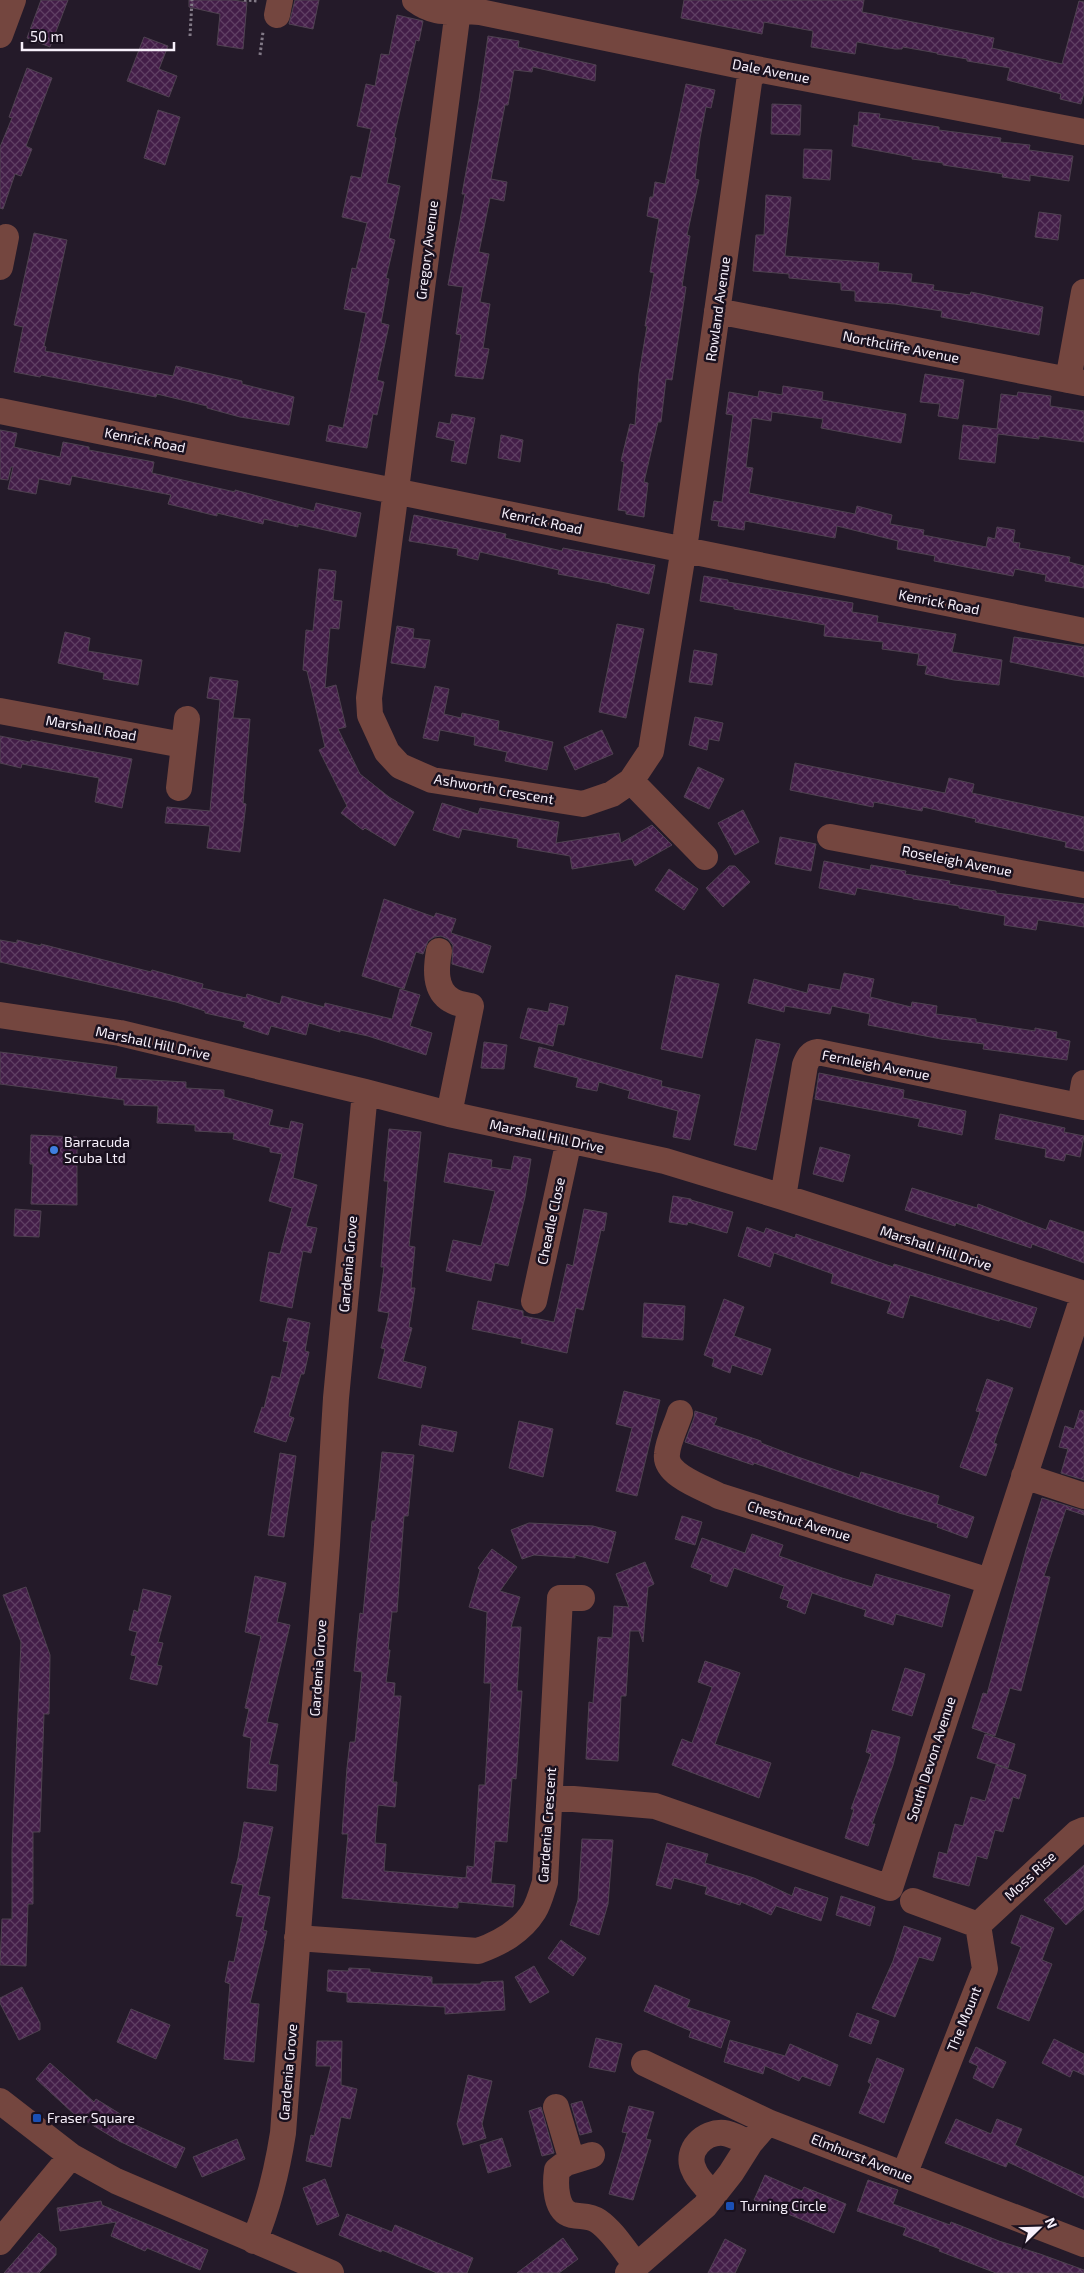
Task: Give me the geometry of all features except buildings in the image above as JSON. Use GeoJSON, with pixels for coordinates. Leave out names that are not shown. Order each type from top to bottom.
{"type":"FeatureCollection","features":[{"type":"Feature","properties":{"kind":"street"},"geometry":{"type":"LineString","coordinates":[[1,29],[13,0]]}},
{"type":"Feature","properties":{"kind":"street","name":"Dale Avenue"},"geometry":{"type":"LineString","coordinates":[[415,0],[438,13],[458,10],[480,12],[751,68],[1084,132]]}},
{"type":"Feature","properties":{"kind":"street","name":"Gregory Avenue"},"geometry":{"type":"LineString","coordinates":[[396,490],[458,10]]}},
{"type":"Feature","properties":{"kind":"street","name":"Rowland Avenue"},"geometry":{"type":"LineString","coordinates":[[684,550],[751,68]]}},
{"type":"Feature","properties":{"kind":"street"},"geometry":{"type":"LineString","coordinates":[[0,267],[6,238]]}},
{"type":"Feature","properties":{"kind":"street"},"geometry":{"type":"LineString","coordinates":[[1076,381],[1084,292]]}},
{"type":"Feature","properties":{"kind":"street","name":"Northcliffe Avenue"},"geometry":{"type":"LineString","coordinates":[[718,311],[1076,381]]}},
{"type":"Feature","properties":{"kind":"street","name":"Kenrick Road"},"geometry":{"type":"LineString","coordinates":[[0,411],[1084,631]]}},
{"type":"Feature","properties":{"kind":"street","name":"Ashworth Crescent"},"geometry":{"type":"LineString","coordinates":[[396,490],[369,698],[370,715],[387,752],[400,766],[432,780],[583,804],[612,794],[631,781],[651,751],[684,550]]}},
{"type":"Feature","properties":{"kind":"street","name":"Marshall Road"},"geometry":{"type":"LineString","coordinates":[[0,711],[183,745]]}},
{"type":"Feature","properties":{"kind":"street"},"geometry":{"type":"LineString","coordinates":[[179,788],[187,719]]}},
{"type":"Feature","properties":{"kind":"street"},"geometry":{"type":"LineString","coordinates":[[631,781],[705,857]]}},
{"type":"Feature","properties":{"kind":"street","name":"Roseleigh Avenue"},"geometry":{"type":"LineString","coordinates":[[830,837],[1084,885]]}},
{"type":"Feature","properties":{"kind":"street"},"geometry":{"type":"LineString","coordinates":[[439,951],[436,972],[443,993],[452,1000],[471,1006],[449,1114]]}},
{"type":"Feature","properties":{"kind":"street","name":"Marshall Hill Drive"},"geometry":{"type":"LineString","coordinates":[[0,1015],[120,1033],[449,1114],[665,1161],[1084,1294]]}},
{"type":"Feature","properties":{"kind":"street","name":"Fernleigh Avenue"},"geometry":{"type":"LineString","coordinates":[[783,1197],[805,1066],[812,1053],[818,1052],[1083,1099]]}},
{"type":"Feature","properties":{"kind":"street","name":"Gardenia Grove"},"geometry":{"type":"LineString","coordinates":[[254,2241],[268,2209],[277,2173],[283,2133],[328,1545],[336,1398],[364,1092]]}},
{"type":"Feature","properties":{"kind":"street","name":"Cheadle Close"},"geometry":{"type":"LineString","coordinates":[[534,1301],[569,1140]]}},
{"type":"Feature","properties":{"kind":"street","name":"South Devon Avenue"},"geometry":{"type":"LineString","coordinates":[[550,1797],[655,1806],[890,1888],[1084,1294]]}},
{"type":"Feature","properties":{"kind":"street","name":"Chestnut Avenue"},"geometry":{"type":"LineString","coordinates":[[680,1413],[666,1455],[669,1467],[679,1476],[719,1496],[989,1581]]}},
{"type":"Feature","properties":{"kind":"street"},"geometry":{"type":"LineString","coordinates":[[1024,1476],[1084,1496]]}},
{"type":"Feature","properties":{"kind":"street","name":"Gardenia Crescent"},"geometry":{"type":"LineString","coordinates":[[297,1938],[478,1951],[502,1942],[520,1928],[534,1911],[545,1882],[560,1598],[582,1598]]}},
{"type":"Feature","properties":{"kind":"street","name":"Moss Rise"},"geometry":{"type":"LineString","coordinates":[[978,1925],[1077,1833],[1084,1830]]}},
{"type":"Feature","properties":{"kind":"street"},"geometry":{"type":"LineString","coordinates":[[913,1901],[978,1925]]}},
{"type":"Feature","properties":{"kind":"street","name":"The Mount"},"geometry":{"type":"LineString","coordinates":[[904,2175],[984,1969],[978,1925]]}},
{"type":"Feature","properties":{"kind":"street","name":"Elmhurst Avenue"},"geometry":{"type":"LineString","coordinates":[[644,2063],[770,2123],[1084,2244]]}},
{"type":"Feature","properties":{"kind":"street"},"geometry":{"type":"LineString","coordinates":[[0,2101],[71,2156],[116,2182],[254,2241],[316,2270]]}},
{"type":"Feature","properties":{"kind":"street"},"geometry":{"type":"LineString","coordinates":[[556,2107],[582,2158],[557,2170],[558,2198],[563,2209],[570,2214],[588,2216],[600,2222],[632,2270],[705,2206],[731,2173],[750,2143],[770,2123]]}},
{"type":"Feature","properties":{"kind":"street"},"geometry":{"type":"LineString","coordinates":[[713,2195],[693,2170],[692,2154],[700,2140],[709,2135],[725,2133],[750,2143]]}},
{"type":"Feature","properties":{"kind":"street"},"geometry":{"type":"LineString","coordinates":[[0,2242],[71,2156]]}},
{"type":"Feature","properties":{"kind":"path"},"geometry":{"type":"LineString","coordinates":[[190,36],[192,0]]}},
{"type":"Feature","properties":{"kind":"place","name":"Barracuda Scuba Ltd"},"geometry":{"type":"Point","coordinates":[54,1150]}},
{"type":"Feature","properties":{"kind":"place","name":"Fraser Square"},"geometry":{"type":"Point","coordinates":[37,2118]}},
{"type":"Feature","properties":{"kind":"place","name":"Turning Circle"},"geometry":{"type":"Point","coordinates":[730,2206]}}]}
